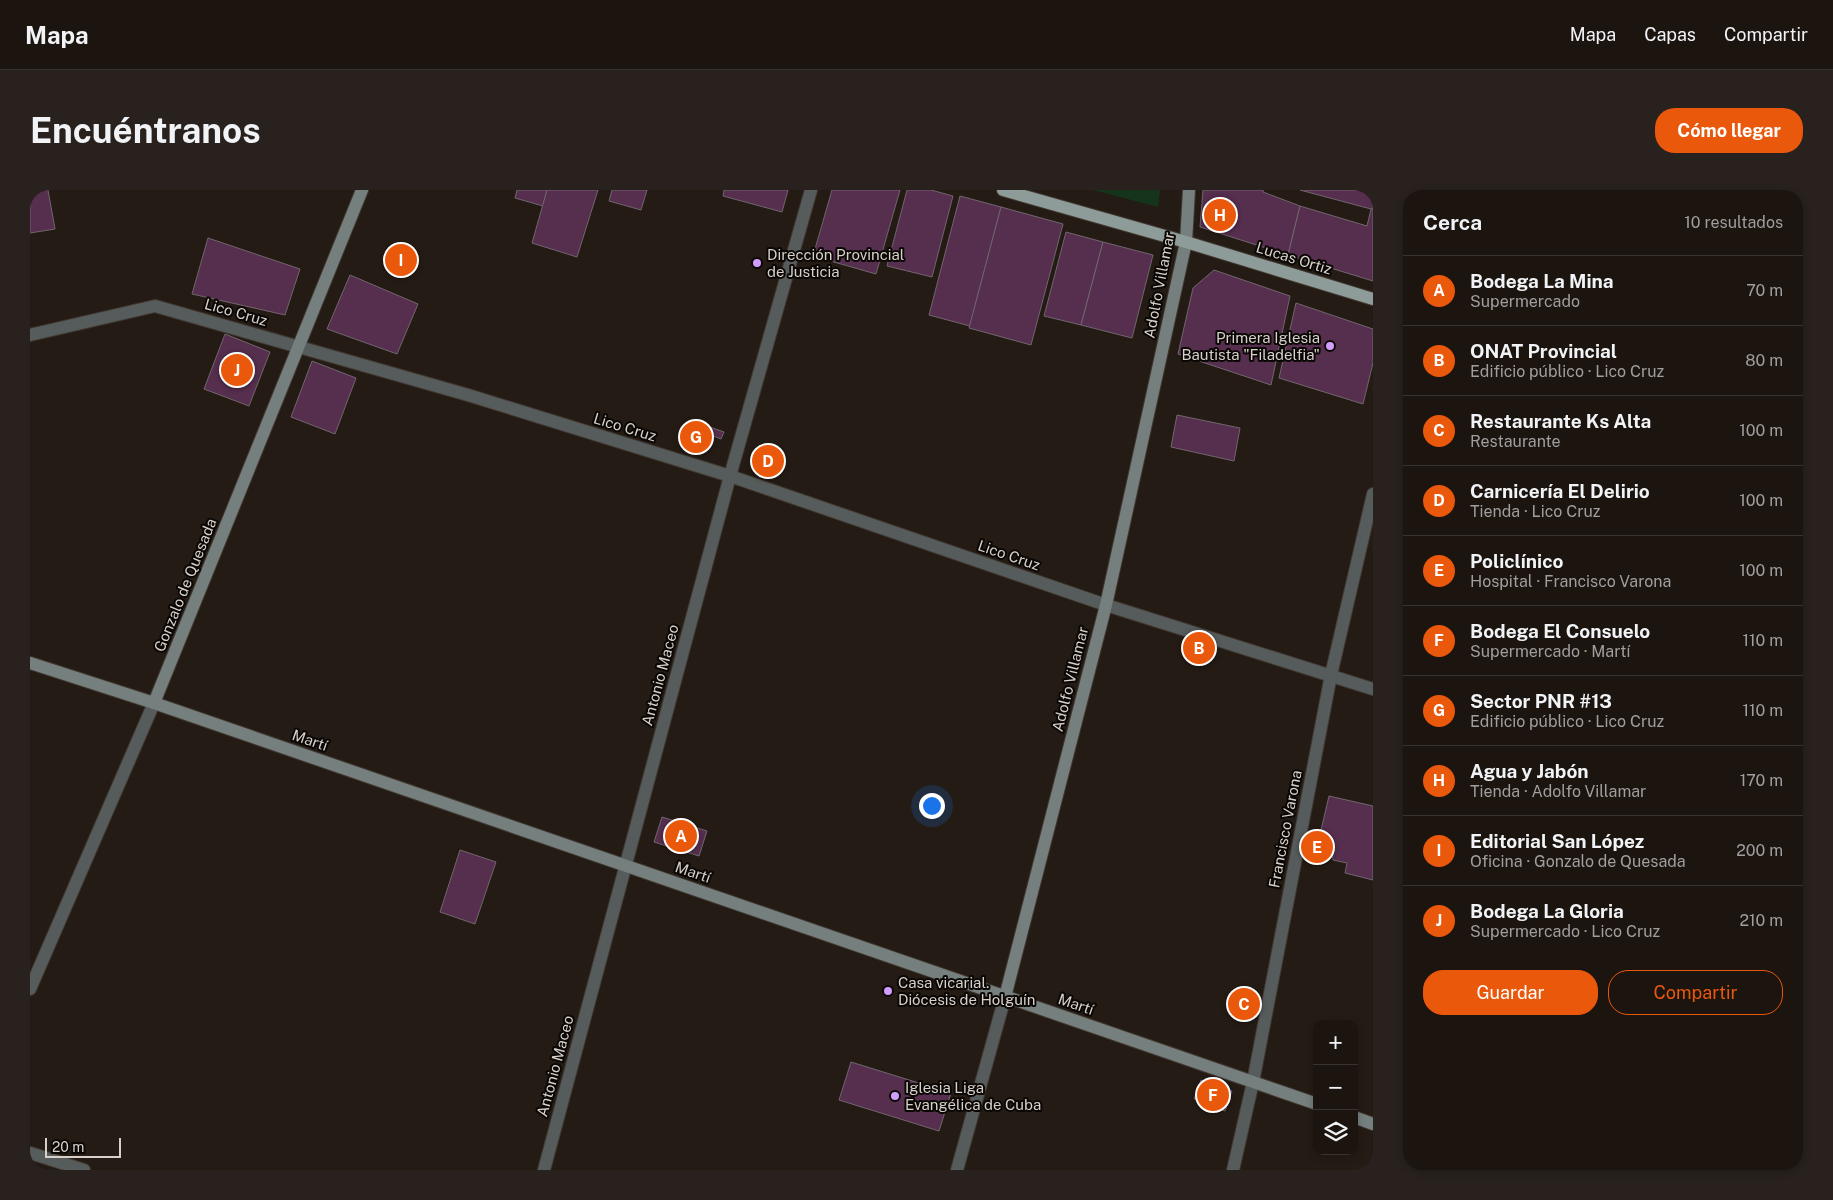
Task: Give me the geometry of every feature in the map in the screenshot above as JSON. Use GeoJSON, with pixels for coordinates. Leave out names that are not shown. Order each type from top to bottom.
{"type":"FeatureCollection","features":[{"type":"Feature","properties":{"kind":"main road","name":"Gonzalo de Quesada"},"geometry":{"type":"LineString","coordinates":[[154,703],[362,190]]}},
{"type":"Feature","properties":{"kind":"main road","name":"Lucas Ortiz"},"geometry":{"type":"LineString","coordinates":[[1003,190],[1373,298]]}},
{"type":"Feature","properties":{"kind":"main road","name":"Adolfo Villamar"},"geometry":{"type":"LineString","coordinates":[[1005,997],[1106,605],[1186,242],[1189,190]]}},
{"type":"Feature","properties":{"kind":"main road","name":"Martí"},"geometry":{"type":"LineString","coordinates":[[30,663],[154,703],[1313,1103]]}},
{"type":"Feature","properties":{"kind":"main road"},"geometry":{"type":"LineString","coordinates":[[1358,1118],[1373,1124]]}},
{"type":"Feature","properties":{"kind":"street","name":"Antonio Maceo"},"geometry":{"type":"LineString","coordinates":[[544,1170],[730,476],[811,190]]}},
{"type":"Feature","properties":{"kind":"street","name":"Lico Cruz"},"geometry":{"type":"LineString","coordinates":[[30,335],[155,306],[468,395],[730,476],[1106,605],[1373,689]]}},
{"type":"Feature","properties":{"kind":"street","name":"Francisco Varona"},"geometry":{"type":"LineString","coordinates":[[1233,1170],[1253,1082],[1331,675],[1373,494]]}},
{"type":"Feature","properties":{"kind":"street","name":"Gonzalo de Quesada"},"geometry":{"type":"LineString","coordinates":[[30,989],[154,703]]}},
{"type":"Feature","properties":{"kind":"street","name":"Adolfo Villamar"},"geometry":{"type":"LineString","coordinates":[[957,1170],[1005,997]]}},
{"type":"Feature","properties":{"kind":"street"},"geometry":{"type":"LineString","coordinates":[[30,1153],[84,1170]]}},
{"type":"Feature","properties":{"kind":"green space"},"geometry":{"type":"Polygon","coordinates":[[[1093,190],[1160,190],[1158,207],[1093,190]]]}},
{"type":"Feature","properties":{"kind":"building"},"geometry":{"type":"Polygon","coordinates":[[[30,190],[48,190],[55,229],[30,233],[30,190]]]}},
{"type":"Feature","properties":{"kind":"building"},"geometry":{"type":"Polygon","coordinates":[[[517,190],[547,190],[543,206],[515,198],[517,190]]]}},
{"type":"Feature","properties":{"kind":"building"},"geometry":{"type":"Polygon","coordinates":[[[547,190],[598,190],[577,257],[532,243],[547,190]]]}},
{"type":"Feature","properties":{"kind":"building"},"geometry":{"type":"Polygon","coordinates":[[[612,190],[647,190],[641,210],[609,201],[612,190]]]}},
{"type":"Feature","properties":{"kind":"building"},"geometry":{"type":"Polygon","coordinates":[[[724,190],[788,190],[782,212],[723,196],[724,190]]]}},
{"type":"Feature","properties":{"kind":"building"},"geometry":{"type":"Polygon","coordinates":[[[832,190],[900,190],[876,274],[813,256],[832,190]]]}},
{"type":"Feature","properties":{"kind":"building"},"geometry":{"type":"Polygon","coordinates":[[[907,190],[931,190],[953,196],[932,277],[887,266],[907,190]]]}},
{"type":"Feature","properties":{"kind":"building"},"geometry":{"type":"Polygon","coordinates":[[[1203,190],[1263,190],[1263,192],[1300,206],[1288,255],[1200,227],[1203,190]]]}},
{"type":"Feature","properties":{"kind":"building"},"geometry":{"type":"Polygon","coordinates":[[[1300,190],[1373,190],[1373,209],[1371,209],[1300,190]]]}},
{"type":"Feature","properties":{"kind":"building"},"geometry":{"type":"Polygon","coordinates":[[[960,196],[1001,207],[970,326],[929,315],[960,196]]]}},
{"type":"Feature","properties":{"kind":"building"},"geometry":{"type":"Polygon","coordinates":[[[1300,206],[1367,226],[1371,209],[1373,209],[1373,281],[1288,255],[1300,206]]]}},
{"type":"Feature","properties":{"kind":"building"},"geometry":{"type":"Polygon","coordinates":[[[1001,207],[1063,224],[1031,345],[969,328],[1001,207]]]}},
{"type":"Feature","properties":{"kind":"building"},"geometry":{"type":"Polygon","coordinates":[[[1066,232],[1103,242],[1081,325],[1044,316],[1066,232]]]}},
{"type":"Feature","properties":{"kind":"building"},"geometry":{"type":"Polygon","coordinates":[[[208,238],[300,269],[285,315],[192,294],[208,238]]]}},
{"type":"Feature","properties":{"kind":"building"},"geometry":{"type":"Polygon","coordinates":[[[1103,242],[1153,255],[1132,338],[1081,325],[1103,242]]]}},
{"type":"Feature","properties":{"kind":"building"},"geometry":{"type":"Polygon","coordinates":[[[1214,270],[1290,296],[1271,385],[1178,354],[1193,288],[1214,270]]]}},
{"type":"Feature","properties":{"kind":"building"},"geometry":{"type":"Polygon","coordinates":[[[350,275],[418,304],[397,354],[327,329],[350,275]]]}},
{"type":"Feature","properties":{"kind":"building","name":"Primera Iglesia Bautista \"Filadelfia\""},"geometry":{"type":"Polygon","coordinates":[[[1296,303],[1373,329],[1373,363],[1363,404],[1279,378],[1296,303]]]}},
{"type":"Feature","properties":{"kind":"building"},"geometry":{"type":"Polygon","coordinates":[[[225,334],[270,352],[249,406],[204,389],[225,334]]]}},
{"type":"Feature","properties":{"kind":"building"},"geometry":{"type":"Polygon","coordinates":[[[312,361],[356,378],[335,434],[291,417],[312,361]]]}},
{"type":"Feature","properties":{"kind":"building"},"geometry":{"type":"Polygon","coordinates":[[[1177,415],[1240,428],[1234,461],[1171,447],[1177,415]]]}},
{"type":"Feature","properties":{"kind":"building"},"geometry":{"type":"Polygon","coordinates":[[[690,420],[724,432],[721,439],[708,434],[703,449],[683,442],[690,420]]]}},
{"type":"Feature","properties":{"kind":"building"},"geometry":{"type":"Polygon","coordinates":[[[1329,796],[1373,806],[1373,880],[1345,873],[1347,863],[1333,860],[1331,849],[1317,847],[1329,796]]]}},
{"type":"Feature","properties":{"kind":"building"},"geometry":{"type":"Polygon","coordinates":[[[662,817],[707,831],[699,856],[654,842],[662,817]]]}},
{"type":"Feature","properties":{"kind":"building"},"geometry":{"type":"Polygon","coordinates":[[[460,850],[496,862],[475,924],[440,912],[460,850]]]}},
{"type":"Feature","properties":{"kind":"building","name":"Iglesia Liga Evangélica de Cuba"},"geometry":{"type":"Polygon","coordinates":[[[851,1062],[951,1093],[939,1131],[839,1100],[851,1062]]]}},
{"type":"Feature","properties":{"kind":"building"},"geometry":{"type":"Polygon","coordinates":[[[1201,1080],[1232,1091],[1225,1111],[1194,1099],[1201,1080]]]}},
{"type":"Feature","properties":{"kind":"place","name":"Agua y Jabón"},"geometry":{"type":"Point","coordinates":[1220,215]}},
{"type":"Feature","properties":{"kind":"place","name":"Editorial San López"},"geometry":{"type":"Point","coordinates":[401,260]}},
{"type":"Feature","properties":{"kind":"place","name":"Dirección Provincial de Justicia"},"geometry":{"type":"Point","coordinates":[757,263]}},
{"type":"Feature","properties":{"kind":"place","name":"Primera Iglesia Bautista \"Filadelfia\""},"geometry":{"type":"Point","coordinates":[1330,346]}},
{"type":"Feature","properties":{"kind":"place","name":"Bodega La Gloria"},"geometry":{"type":"Point","coordinates":[237,370]}},
{"type":"Feature","properties":{"kind":"place","name":"Sector PNR #13"},"geometry":{"type":"Point","coordinates":[696,437]}},
{"type":"Feature","properties":{"kind":"place","name":"Carnicería El Delirio"},"geometry":{"type":"Point","coordinates":[768,461]}},
{"type":"Feature","properties":{"kind":"place","name":"ONAT Provincial"},"geometry":{"type":"Point","coordinates":[1199,648]}},
{"type":"Feature","properties":{"kind":"place","name":"Bodega La Mina"},"geometry":{"type":"Point","coordinates":[681,836]}},
{"type":"Feature","properties":{"kind":"place","name":"Policlínico"},"geometry":{"type":"Point","coordinates":[1317,847]}},
{"type":"Feature","properties":{"kind":"place","name":"Casa vicarial. Diócesis de Holguín"},"geometry":{"type":"Point","coordinates":[888,991]}},
{"type":"Feature","properties":{"kind":"place","name":"Restaurante Ks Alta"},"geometry":{"type":"Point","coordinates":[1244,1004]}},
{"type":"Feature","properties":{"kind":"place","name":"Bodega El Consuelo"},"geometry":{"type":"Point","coordinates":[1213,1095]}},
{"type":"Feature","properties":{"kind":"place","name":"Iglesia Liga Evangélica de Cuba"},"geometry":{"type":"Point","coordinates":[895,1096]}}]}
